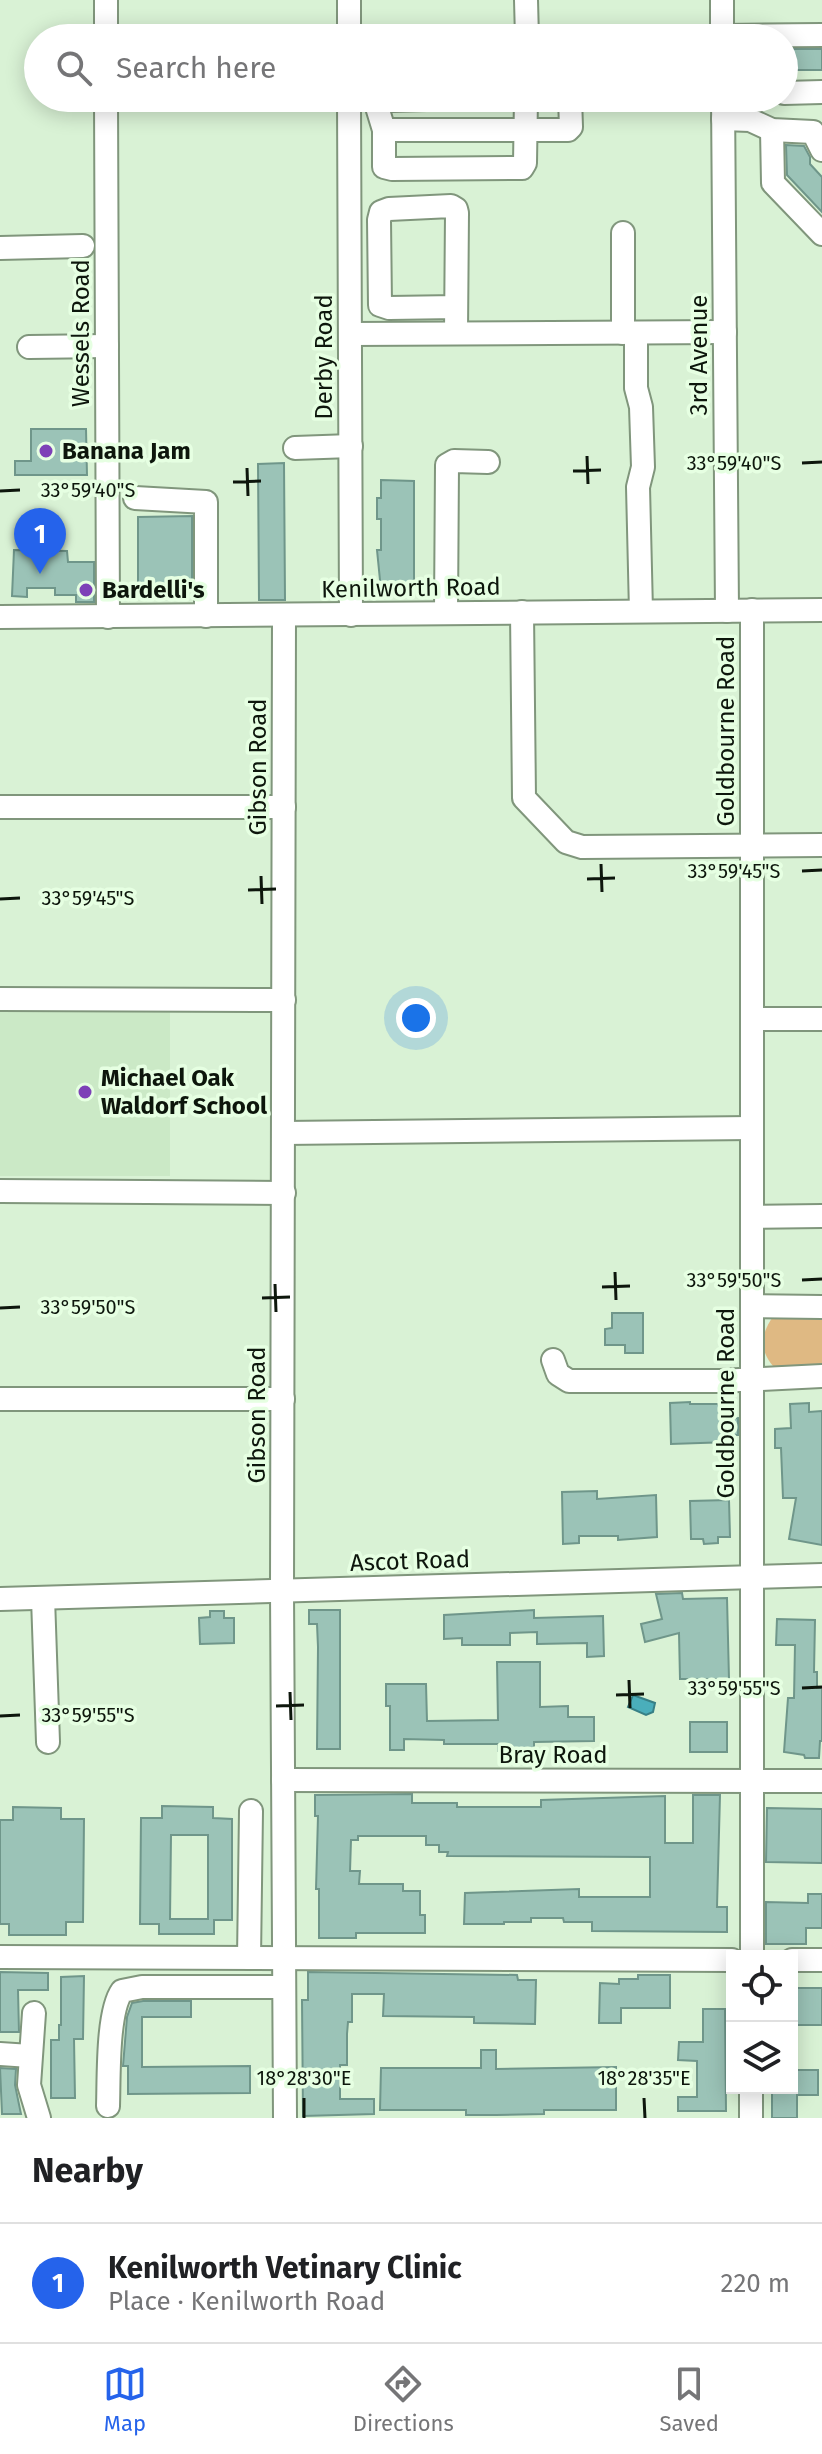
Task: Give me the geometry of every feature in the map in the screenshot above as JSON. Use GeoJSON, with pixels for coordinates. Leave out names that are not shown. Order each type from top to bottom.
{"type":"FeatureCollection","features":[{"type":"Feature","properties":{"kind":"street"},"geometry":{"type":"LineString","coordinates":[[106,0],[106,24]]}},
{"type":"Feature","properties":{"kind":"street"},"geometry":{"type":"LineString","coordinates":[[349,0],[349,24]]}},
{"type":"Feature","properties":{"kind":"street"},"geometry":{"type":"LineString","coordinates":[[526,0],[527,24]]}},
{"type":"Feature","properties":{"kind":"street"},"geometry":{"type":"LineString","coordinates":[[722,0],[722,24]]}},
{"type":"Feature","properties":{"kind":"street"},"geometry":{"type":"LineString","coordinates":[[798,35],[822,35]]}},
{"type":"Feature","properties":{"kind":"street"},"geometry":{"type":"LineString","coordinates":[[798,93],[822,92]]}},
{"type":"Feature","properties":{"kind":"street","name":"Wessels Road"},"geometry":{"type":"LineString","coordinates":[[106,112],[108,617]]}},
{"type":"Feature","properties":{"kind":"street","name":"Derby Road"},"geometry":{"type":"LineString","coordinates":[[349,112],[351,615]]}},
{"type":"Feature","properties":{"kind":"street"},"geometry":{"type":"LineString","coordinates":[[379,112],[384,130],[384,167],[392,169],[522,168],[525,163],[526,112]]}},
{"type":"Feature","properties":{"kind":"street"},"geometry":{"type":"LineString","coordinates":[[384,130],[571,129],[570,112]]}},
{"type":"Feature","properties":{"kind":"street","name":"3rd Avenue"},"geometry":{"type":"LineString","coordinates":[[723,112],[727,611]]}},
{"type":"Feature","properties":{"kind":"street"},"geometry":{"type":"LineString","coordinates":[[732,112],[772,130],[813,132],[822,150]]}},
{"type":"Feature","properties":{"kind":"street"},"geometry":{"type":"LineString","coordinates":[[772,130],[773,183],[822,234]]}},
{"type":"Feature","properties":{"kind":"street"},"geometry":{"type":"LineString","coordinates":[[456,307],[389,308],[380,305],[381,212],[451,206],[456,209],[456,307],[456,333]]}},
{"type":"Feature","properties":{"kind":"street"},"geometry":{"type":"LineString","coordinates":[[623,233],[630,333],[641,407],[643,467],[638,487],[641,611]]}},
{"type":"Feature","properties":{"kind":"street"},"geometry":{"type":"LineString","coordinates":[[0,248],[83,246]]}},
{"type":"Feature","properties":{"kind":"street"},"geometry":{"type":"LineString","coordinates":[[350,334],[725,332]]}},
{"type":"Feature","properties":{"kind":"street"},"geometry":{"type":"LineString","coordinates":[[29,347],[107,346]]}},
{"type":"Feature","properties":{"kind":"street"},"geometry":{"type":"LineString","coordinates":[[295,448],[351,446]]}},
{"type":"Feature","properties":{"kind":"street"},"geometry":{"type":"LineString","coordinates":[[446,613],[447,465],[454,461],[488,462]]}},
{"type":"Feature","properties":{"kind":"street"},"geometry":{"type":"LineString","coordinates":[[135,498],[206,502],[206,616]]}},
{"type":"Feature","properties":{"kind":"street","name":"Goldbourne Road"},"geometry":{"type":"LineString","coordinates":[[752,610],[752,1950]]}},
{"type":"Feature","properties":{"kind":"street","name":"Kenilworth Road"},"geometry":{"type":"LineString","coordinates":[[0,617],[822,610]]}},
{"type":"Feature","properties":{"kind":"street"},"geometry":{"type":"LineString","coordinates":[[522,612],[524,793],[528,805],[566,842],[577,847],[822,845]]}},
{"type":"Feature","properties":{"kind":"street","name":"Gibson Road"},"geometry":{"type":"LineString","coordinates":[[284,616],[282,1591],[285,2118]]}},
{"type":"Feature","properties":{"kind":"street"},"geometry":{"type":"LineString","coordinates":[[0,807],[284,807]]}},
{"type":"Feature","properties":{"kind":"street"},"geometry":{"type":"LineString","coordinates":[[0,999],[284,1000]]}},
{"type":"Feature","properties":{"kind":"street"},"geometry":{"type":"LineString","coordinates":[[753,1019],[822,1019]]}},
{"type":"Feature","properties":{"kind":"street"},"geometry":{"type":"LineString","coordinates":[[284,1133],[752,1128]]}},
{"type":"Feature","properties":{"kind":"street"},"geometry":{"type":"LineString","coordinates":[[0,1191],[284,1193]]}},
{"type":"Feature","properties":{"kind":"street"},"geometry":{"type":"LineString","coordinates":[[753,1217],[822,1216]]}},
{"type":"Feature","properties":{"kind":"street"},"geometry":{"type":"LineString","coordinates":[[753,1306],[822,1307]]}},
{"type":"Feature","properties":{"kind":"street"},"geometry":{"type":"LineString","coordinates":[[553,1360],[558,1374],[569,1381],[822,1376]]}},
{"type":"Feature","properties":{"kind":"street"},"geometry":{"type":"LineString","coordinates":[[0,1399],[283,1399]]}},
{"type":"Feature","properties":{"kind":"street","name":"Ascot Road"},"geometry":{"type":"LineString","coordinates":[[0,1599],[822,1575]]}},
{"type":"Feature","properties":{"kind":"street"},"geometry":{"type":"LineString","coordinates":[[43,1598],[48,1742]]}},
{"type":"Feature","properties":{"kind":"street","name":"Bray Road"},"geometry":{"type":"LineString","coordinates":[[283,1780],[822,1781]]}},
{"type":"Feature","properties":{"kind":"street"},"geometry":{"type":"LineString","coordinates":[[249,1958],[251,1811]]}},
{"type":"Feature","properties":{"kind":"street"},"geometry":{"type":"LineString","coordinates":[[0,1957],[726,1960]]}},
{"type":"Feature","properties":{"kind":"street"},"geometry":{"type":"LineString","coordinates":[[798,1960],[822,1960]]}},
{"type":"Feature","properties":{"kind":"street"},"geometry":{"type":"LineString","coordinates":[[108,2106],[116,1999],[122,1991],[142,1987],[283,1987]]}},
{"type":"Feature","properties":{"kind":"street"},"geometry":{"type":"LineString","coordinates":[[34,2013],[29,2085],[39,2118]]}},
{"type":"Feature","properties":{"kind":"street"},"geometry":{"type":"LineString","coordinates":[[0,2054],[30,2056]]}},
{"type":"Feature","properties":{"kind":"street"},"geometry":{"type":"LineString","coordinates":[[751,2094],[751,2118]]}},
{"type":"Feature","properties":{"kind":"shaded area","name":"Michael Oak Waldorf School"},"geometry":{"type":"Polygon","coordinates":[[[0,1008],[170,1008],[170,1176],[0,1176],[0,1008]]]}},
{"type":"Feature","properties":{"kind":"shaded area"},"geometry":{"type":"Polygon","coordinates":[[[772,1318],[822,1318],[822,1366],[773,1366],[765,1354],[763,1342],[772,1318]]]}},
{"type":"Feature","properties":{"kind":"water"},"geometry":{"type":"Polygon","coordinates":[[[633,1695],[655,1703],[653,1712],[646,1715],[628,1707],[633,1695]]]}},
{"type":"Feature","properties":{"kind":"building"},"geometry":{"type":"Polygon","coordinates":[[[798,49],[822,49],[822,70],[798,70],[798,49]]]}},
{"type":"Feature","properties":{"kind":"building"},"geometry":{"type":"Polygon","coordinates":[[[786,145],[804,146],[810,164],[822,177],[822,212],[787,175],[786,145]]]}},
{"type":"Feature","properties":{"kind":"building"},"geometry":{"type":"Polygon","coordinates":[[[31,429],[86,429],[87,475],[15,475],[15,461],[31,461],[31,429]]]}},
{"type":"Feature","properties":{"kind":"building"},"geometry":{"type":"Polygon","coordinates":[[[284,463],[285,600],[259,600],[258,464],[284,463]]]}},
{"type":"Feature","properties":{"kind":"building"},"geometry":{"type":"Polygon","coordinates":[[[381,480],[414,481],[414,590],[381,590],[377,550],[381,550],[381,519],[377,519],[377,498],[381,498],[381,480]]]}},
{"type":"Feature","properties":{"kind":"building"},"geometry":{"type":"Polygon","coordinates":[[[192,516],[192,590],[138,590],[138,517],[192,516]]]}},
{"type":"Feature","properties":{"kind":"building"},"geometry":{"type":"Polygon","coordinates":[[[14,550],[67,551],[68,562],[94,562],[94,602],[76,602],[76,595],[55,595],[55,588],[27,588],[27,597],[12,596],[14,550]]]}},
{"type":"Feature","properties":{"kind":"building"},"geometry":{"type":"Polygon","coordinates":[[[612,1313],[643,1313],[643,1353],[625,1353],[625,1345],[605,1345],[605,1329],[612,1328],[612,1313]]]}},
{"type":"Feature","properties":{"kind":"building"},"geometry":{"type":"Polygon","coordinates":[[[670,1403],[728,1404],[728,1419],[738,1418],[738,1435],[729,1435],[730,1442],[671,1444],[670,1403]]]}},
{"type":"Feature","properties":{"kind":"building"},"geometry":{"type":"Polygon","coordinates":[[[809,1403],[809,1412],[822,1411],[822,1545],[789,1539],[796,1498],[783,1498],[781,1448],[775,1448],[775,1429],[791,1428],[790,1404],[809,1403]]]}},
{"type":"Feature","properties":{"kind":"building"},"geometry":{"type":"Polygon","coordinates":[[[597,1491],[597,1499],[656,1495],[657,1537],[618,1540],[618,1536],[579,1536],[579,1543],[563,1544],[562,1492],[597,1491]]]}},
{"type":"Feature","properties":{"kind":"building"},"geometry":{"type":"Polygon","coordinates":[[[729,1500],[730,1537],[718,1537],[718,1543],[704,1544],[703,1539],[691,1539],[690,1501],[729,1500]]]}},
{"type":"Feature","properties":{"kind":"building"},"geometry":{"type":"Polygon","coordinates":[[[682,1593],[683,1599],[727,1598],[729,1679],[680,1679],[679,1633],[645,1642],[641,1624],[662,1619],[656,1594],[682,1593]]]}},
{"type":"Feature","properties":{"kind":"building"},"geometry":{"type":"Polygon","coordinates":[[[309,1610],[340,1610],[340,1749],[317,1749],[317,1624],[309,1624],[309,1610]]]}},
{"type":"Feature","properties":{"kind":"building"},"geometry":{"type":"Polygon","coordinates":[[[534,1610],[534,1618],[603,1616],[604,1656],[587,1657],[587,1643],[537,1644],[537,1632],[510,1633],[510,1645],[462,1645],[462,1638],[444,1639],[444,1615],[534,1610]]]}},
{"type":"Feature","properties":{"kind":"building"},"geometry":{"type":"Polygon","coordinates":[[[210,1611],[224,1611],[224,1618],[234,1618],[234,1643],[200,1644],[199,1618],[210,1617],[210,1611]]]}},
{"type":"Feature","properties":{"kind":"building"},"geometry":{"type":"Polygon","coordinates":[[[777,1619],[815,1620],[814,1672],[817,1672],[817,1688],[822,1688],[819,1758],[784,1752],[788,1698],[794,1698],[795,1645],[776,1645],[777,1619]]]}},
{"type":"Feature","properties":{"kind":"building"},"geometry":{"type":"Polygon","coordinates":[[[497,1662],[540,1662],[540,1707],[568,1706],[568,1717],[594,1717],[594,1741],[534,1742],[534,1751],[498,1751],[498,1744],[444,1744],[444,1740],[404,1739],[404,1750],[390,1750],[390,1706],[386,1706],[386,1684],[426,1684],[427,1721],[498,1720],[497,1662]]]}},
{"type":"Feature","properties":{"kind":"building"},"geometry":{"type":"Polygon","coordinates":[[[690,1722],[727,1722],[727,1752],[690,1752],[690,1722]]]}},
{"type":"Feature","properties":{"kind":"building"},"geometry":{"type":"Polygon","coordinates":[[[412,1794],[412,1803],[457,1803],[457,1807],[541,1807],[541,1800],[665,1796],[665,1843],[693,1843],[693,1795],[720,1795],[717,1907],[727,1907],[727,1932],[592,1931],[592,1922],[564,1922],[563,1918],[531,1918],[531,1922],[504,1924],[464,1924],[465,1893],[579,1889],[579,1897],[650,1897],[650,1857],[447,1856],[448,1852],[439,1852],[439,1845],[426,1845],[426,1836],[358,1836],[358,1840],[351,1840],[350,1871],[360,1871],[359,1884],[403,1884],[403,1891],[420,1891],[420,1915],[425,1915],[425,1933],[356,1933],[356,1938],[319,1938],[319,1889],[316,1889],[318,1816],[315,1816],[315,1795],[412,1794]]]}},
{"type":"Feature","properties":{"kind":"building"},"geometry":{"type":"Polygon","coordinates":[[[162,1806],[213,1807],[213,1818],[232,1819],[232,1920],[214,1920],[214,1934],[159,1934],[159,1924],[140,1924],[141,1818],[162,1818],[162,1806]],[[171,1835],[170,1919],[208,1919],[208,1835],[171,1835]]]}},
{"type":"Feature","properties":{"kind":"building"},"geometry":{"type":"Polygon","coordinates":[[[13,1807],[61,1808],[61,1819],[84,1819],[83,1922],[66,1922],[66,1935],[9,1935],[9,1924],[0,1924],[0,1820],[13,1820],[13,1807]]]}},
{"type":"Feature","properties":{"kind":"building"},"geometry":{"type":"Polygon","coordinates":[[[767,1808],[822,1809],[822,1863],[766,1862],[767,1808]]]}},
{"type":"Feature","properties":{"kind":"building"},"geometry":{"type":"Polygon","coordinates":[[[808,1894],[822,1894],[822,1928],[806,1928],[806,1944],[766,1944],[766,1902],[808,1903],[808,1894]]]}},
{"type":"Feature","properties":{"kind":"building"},"geometry":{"type":"Polygon","coordinates":[[[0,1972],[48,1973],[48,1990],[18,1990],[19,2032],[0,2032],[0,1972]]]}},
{"type":"Feature","properties":{"kind":"building"},"geometry":{"type":"Polygon","coordinates":[[[308,1972],[517,1975],[518,1980],[536,1980],[535,2024],[474,2023],[474,2017],[383,2016],[384,1994],[352,1994],[347,2065],[340,2065],[340,2099],[374,2099],[374,2114],[303,2116],[302,2000],[308,2000],[308,1972]]]}},
{"type":"Feature","properties":{"kind":"building"},"geometry":{"type":"Polygon","coordinates":[[[638,1975],[670,1975],[670,2008],[621,2008],[621,2023],[599,2023],[600,1983],[619,1984],[619,1979],[638,1979],[638,1975]]]}},
{"type":"Feature","properties":{"kind":"building"},"geometry":{"type":"Polygon","coordinates":[[[84,1976],[83,2039],[74,2039],[75,2098],[51,2098],[51,2040],[59,2040],[61,1977],[84,1976]]]}},
{"type":"Feature","properties":{"kind":"building"},"geometry":{"type":"Polygon","coordinates":[[[798,1988],[822,1988],[822,2025],[798,2025],[798,1988]]]}},
{"type":"Feature","properties":{"kind":"building"},"geometry":{"type":"Polygon","coordinates":[[[191,2001],[191,2017],[142,2017],[142,2067],[250,2066],[250,2093],[128,2094],[128,2066],[123,2066],[127,2017],[132,2003],[191,2001]]]}},
{"type":"Feature","properties":{"kind":"building"},"geometry":{"type":"Polygon","coordinates":[[[703,2009],[725,2009],[726,2111],[678,2111],[678,2097],[697,2097],[697,2061],[678,2060],[679,2042],[703,2042],[703,2009]]]}},
{"type":"Feature","properties":{"kind":"building"},"geometry":{"type":"Polygon","coordinates":[[[481,2050],[496,2050],[496,2069],[616,2067],[616,2110],[466,2115],[466,2110],[380,2110],[381,2068],[481,2068],[481,2050]]]}},
{"type":"Feature","properties":{"kind":"building"},"geometry":{"type":"Polygon","coordinates":[[[0,2068],[16,2069],[15,2085],[21,2114],[2,2114],[0,2068]]]}},
{"type":"Feature","properties":{"kind":"building"},"geometry":{"type":"Polygon","coordinates":[[[798,2070],[818,2070],[818,2095],[797,2095],[797,2118],[772,2118],[772,2094],[798,2094],[798,2070]]]}},
{"type":"Feature","properties":{"kind":"place","name":"Banana Jam"},"geometry":{"type":"Point","coordinates":[46,451]}},
{"type":"Feature","properties":{"kind":"place","name":"Kenilworth Vetinary Clinic"},"geometry":{"type":"Point","coordinates":[40,574]}},
{"type":"Feature","properties":{"kind":"place","name":"Bardelli's"},"geometry":{"type":"Point","coordinates":[86,590]}},
{"type":"Feature","properties":{"kind":"place","name":"Michael Oak Waldorf School"},"geometry":{"type":"Point","coordinates":[85,1092]}}]}
